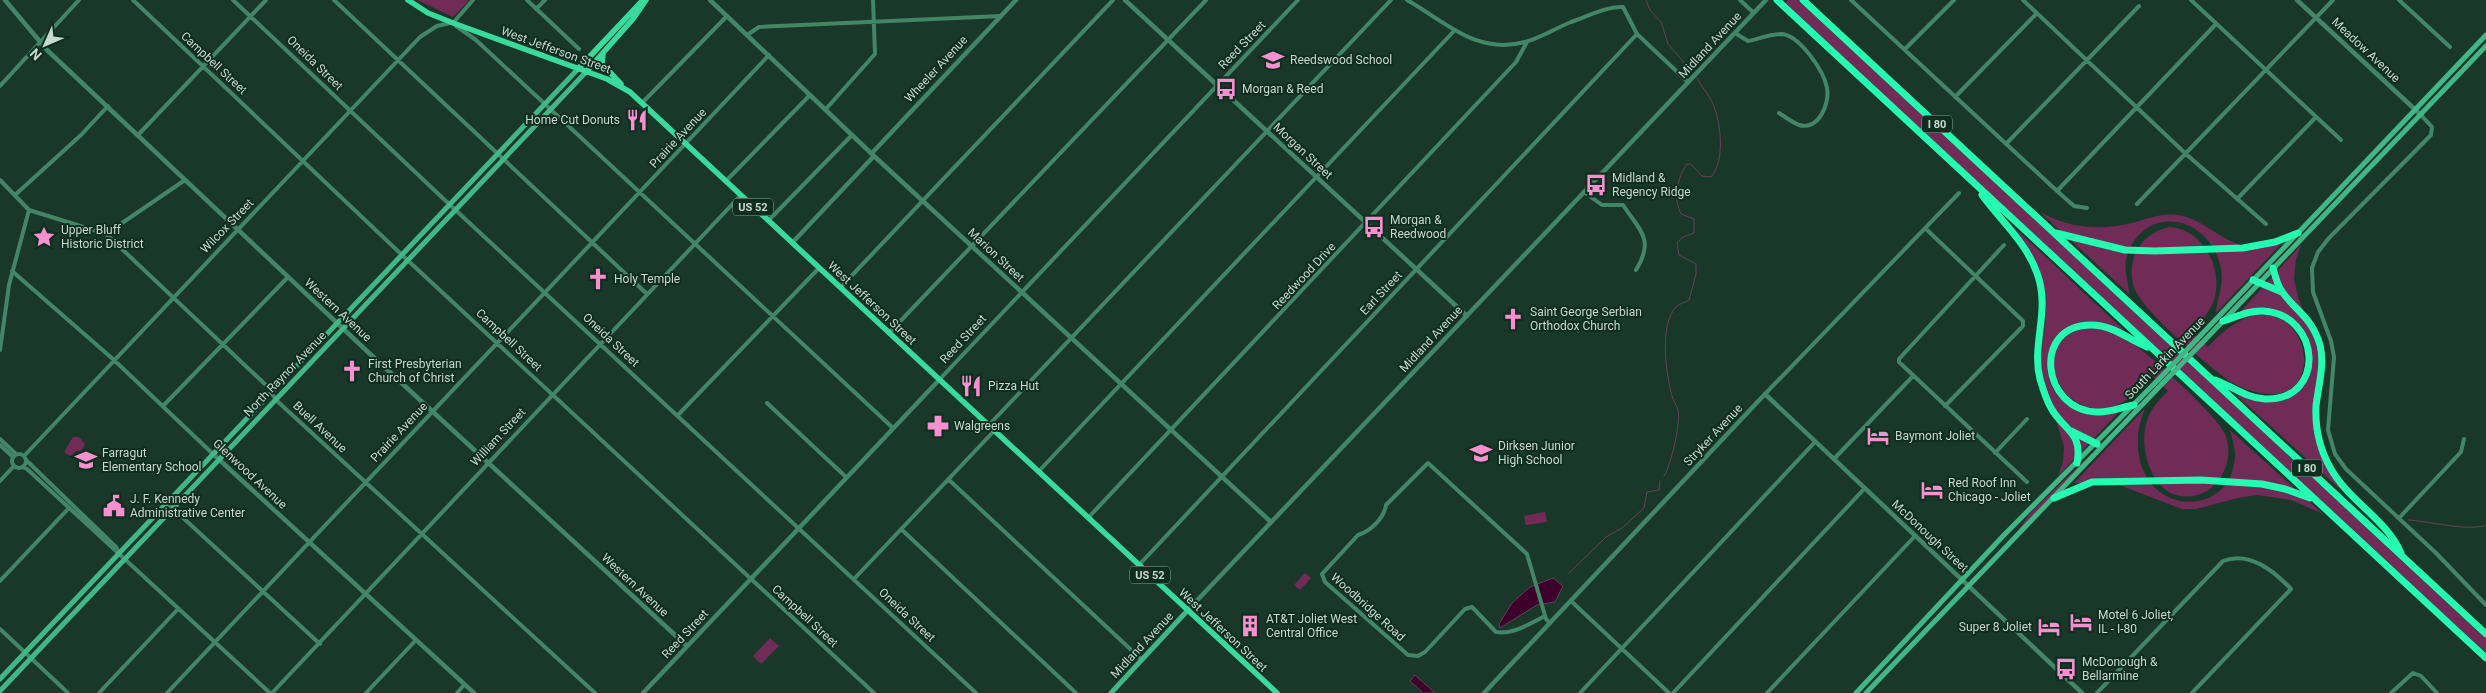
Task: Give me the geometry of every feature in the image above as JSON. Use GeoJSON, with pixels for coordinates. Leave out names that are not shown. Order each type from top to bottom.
{"type":"FeatureCollection","features":[{"type":"Feature","properties":{"kind":"highway","name":"I 80"},"geometry":{"type":"LineString","coordinates":[[1803,0],[2486,634]]}},
{"type":"Feature","properties":{"kind":"highway","name":"I 80"},"geometry":{"type":"LineString","coordinates":[[1779,2],[2486,658]]}},
{"type":"Feature","properties":{"kind":"highway"},"geometry":{"type":"LineString","coordinates":[[1971,181],[1998,217],[2022,243],[2038,274],[2043,309],[2038,353],[2039,373],[2051,408],[2070,431],[2079,446],[2077,464]]}},
{"type":"Feature","properties":{"kind":"highway"},"geometry":{"type":"LineString","coordinates":[[2054,232],[2125,250],[2155,251],[2243,248],[2274,242],[2298,233]]}},
{"type":"Feature","properties":{"kind":"highway"},"geometry":{"type":"LineString","coordinates":[[2273,268],[2282,292]]}},
{"type":"Feature","properties":{"kind":"highway"},"geometry":{"type":"LineString","coordinates":[[2256,281],[2282,292],[2304,314],[2320,346],[2322,363],[2316,418],[2319,438],[2326,459],[2345,488],[2396,542],[2402,556]]}},
{"type":"Feature","properties":{"kind":"highway"},"geometry":{"type":"LineString","coordinates":[[2212,379],[2249,396],[2271,398],[2283,396],[2295,389],[2304,380],[2309,369],[2308,347],[2301,331],[2280,314],[2262,311],[2243,314],[2223,321]]}},
{"type":"Feature","properties":{"kind":"highway"},"geometry":{"type":"LineString","coordinates":[[2134,406],[2096,412],[2078,408],[2070,403],[2058,390],[2051,376],[2050,362],[2052,350],[2059,339],[2068,331],[2092,325],[2120,332],[2152,349]]}},
{"type":"Feature","properties":{"kind":"highway"},"geometry":{"type":"LineString","coordinates":[[2070,431],[2097,444]]}},
{"type":"Feature","properties":{"kind":"highway"},"geometry":{"type":"LineString","coordinates":[[2054,498],[2092,482],[2214,480],[2250,482],[2285,489],[2306,496],[2322,506]]}},
{"type":"Feature","properties":{"kind":"main road","name":"West Jefferson Street"},"geometry":{"type":"LineString","coordinates":[[408,0],[423,10],[453,23],[617,84],[630,92],[1276,693]]}},
{"type":"Feature","properties":{"kind":"main road"},"geometry":{"type":"LineString","coordinates":[[586,72],[645,0]]}},
{"type":"Feature","properties":{"kind":"main road"},"geometry":{"type":"LineString","coordinates":[[578,69],[645,0]]}},
{"type":"Feature","properties":{"kind":"main road","name":"South Larkin Avenue"},"geometry":{"type":"LineString","coordinates":[[1856,693],[1962,579],[2134,406],[2202,343],[2298,233],[2486,35]]}},
{"type":"Feature","properties":{"kind":"main road","name":"South Larkin Avenue"},"geometry":{"type":"LineString","coordinates":[[1866,693],[2054,498],[2201,335],[2256,281],[2273,268],[2486,46]]}},
{"type":"Feature","properties":{"kind":"main road","name":"US 52"},"geometry":{"type":"LineString","coordinates":[[604,52],[601,58],[602,64],[630,92]]}},
{"type":"Feature","properties":{"kind":"main road","name":"North Raynor Avenue"},"geometry":{"type":"LineString","coordinates":[[0,691],[276,400],[402,255],[578,69]]}},
{"type":"Feature","properties":{"kind":"main road","name":"North Raynor Avenue"},"geometry":{"type":"LineString","coordinates":[[0,679],[213,454],[408,260],[586,72]]}},
{"type":"Feature","properties":{"kind":"main road"},"geometry":{"type":"LineString","coordinates":[[142,529],[148,534]]}},
{"type":"Feature","properties":{"kind":"main road","name":"Midland Avenue"},"geometry":{"type":"LineString","coordinates":[[1111,693],[1188,610]]}},
{"type":"Feature","properties":{"kind":"street","name":"Western Avenue"},"geometry":{"type":"LineString","coordinates":[[5,0],[39,42],[432,412],[687,646]]}},
{"type":"Feature","properties":{"kind":"street"},"geometry":{"type":"LineString","coordinates":[[0,86],[79,0]]}},
{"type":"Feature","properties":{"kind":"street","name":"Campbell Street"},"geometry":{"type":"LineString","coordinates":[[132,0],[402,255],[874,693]]}},
{"type":"Feature","properties":{"kind":"street","name":"Oneida Street"},"geometry":{"type":"LineString","coordinates":[[233,0],[455,210],[976,693]]}},
{"type":"Feature","properties":{"kind":"street"},"geometry":{"type":"LineString","coordinates":[[138,135],[266,0]]}},
{"type":"Feature","properties":{"kind":"street"},"geometry":{"type":"LineString","coordinates":[[334,0],[647,294]]}},
{"type":"Feature","properties":{"kind":"street"},"geometry":{"type":"LineString","coordinates":[[473,0],[453,23],[476,40],[893,428]]}},
{"type":"Feature","properties":{"kind":"street"},"geometry":{"type":"LineString","coordinates":[[527,0],[579,49]]}},
{"type":"Feature","properties":{"kind":"street"},"geometry":{"type":"LineString","coordinates":[[536,9],[545,0]]}},
{"type":"Feature","properties":{"kind":"street","name":"Marion Street"},"geometry":{"type":"LineString","coordinates":[[710,0],[873,155],[1271,522]]}},
{"type":"Feature","properties":{"kind":"street"},"geometry":{"type":"LineString","coordinates":[[825,110],[872,59],[874,54],[874,21],[872,0]]}},
{"type":"Feature","properties":{"kind":"street","name":"Wheeler Avenue"},"geometry":{"type":"LineString","coordinates":[[792,243],[1016,0]]}},
{"type":"Feature","properties":{"kind":"street"},"geometry":{"type":"LineString","coordinates":[[840,288],[1113,0]]}},
{"type":"Feature","properties":{"kind":"street","name":"Morgan Street"},"geometry":{"type":"LineString","coordinates":[[1125,0],[1467,316]]}},
{"type":"Feature","properties":{"kind":"street"},"geometry":{"type":"LineString","coordinates":[[889,333],[1206,0]]}},
{"type":"Feature","properties":{"kind":"street","name":"Reed Street"},"geometry":{"type":"LineString","coordinates":[[643,693],[1298,0]]}},
{"type":"Feature","properties":{"kind":"street"},"geometry":{"type":"LineString","coordinates":[[1406,0],[1435,16],[1454,31],[1476,41],[1501,46],[1527,42],[1587,16],[1623,7]]}},
{"type":"Feature","properties":{"kind":"street"},"geometry":{"type":"LineString","coordinates":[[1624,0],[1623,7],[1637,34],[1688,82]]}},
{"type":"Feature","properties":{"kind":"street"},"geometry":{"type":"LineString","coordinates":[[1740,0],[1754,13]]}},
{"type":"Feature","properties":{"kind":"street","name":"Midland Avenue"},"geometry":{"type":"LineString","coordinates":[[1188,610],[1766,0]]}},
{"type":"Feature","properties":{"kind":"street"},"geometry":{"type":"LineString","coordinates":[[1851,0],[2074,206],[2087,208]]}},
{"type":"Feature","properties":{"kind":"street"},"geometry":{"type":"LineString","coordinates":[[1856,4],[1860,0]]}},
{"type":"Feature","properties":{"kind":"street"},"geometry":{"type":"LineString","coordinates":[[1905,49],[1954,0]]}},
{"type":"Feature","properties":{"kind":"street"},"geometry":{"type":"LineString","coordinates":[[2023,0],[2186,154],[2266,224]]}},
{"type":"Feature","properties":{"kind":"street"},"geometry":{"type":"LineString","coordinates":[[2191,0],[2341,140]]}},
{"type":"Feature","properties":{"kind":"street","name":"Meadow Avenue"},"geometry":{"type":"LineString","coordinates":[[2297,0],[2421,115]]}},
{"type":"Feature","properties":{"kind":"street"},"geometry":{"type":"LineString","coordinates":[[2137,204],[2333,0]]}},
{"type":"Feature","properties":{"kind":"street"},"geometry":{"type":"LineString","coordinates":[[2398,0],[2450,47]]}},
{"type":"Feature","properties":{"kind":"street"},"geometry":{"type":"LineString","coordinates":[[988,426],[1388,1]]}},
{"type":"Feature","properties":{"kind":"street"},"geometry":{"type":"LineString","coordinates":[[2006,144],[2139,6]]}},
{"type":"Feature","properties":{"kind":"street"},"geometry":{"type":"LineString","coordinates":[[1955,97],[2037,13]]}},
{"type":"Feature","properties":{"kind":"street"},"geometry":{"type":"LineString","coordinates":[[642,103],[727,16]]}},
{"type":"Feature","properties":{"kind":"street"},"geometry":{"type":"LineString","coordinates":[[747,35],[759,27],[1001,16]]}},
{"type":"Feature","properties":{"kind":"street","name":"Wilcox Street"},"geometry":{"type":"LineString","coordinates":[[22,467],[25,458],[114,360],[349,110],[428,31],[437,26],[453,23]]}},
{"type":"Feature","properties":{"kind":"street"},"geometry":{"type":"LineString","coordinates":[[2057,190],[2216,24]]}},
{"type":"Feature","properties":{"kind":"street"},"geometry":{"type":"LineString","coordinates":[[1038,472],[1454,31]]}},
{"type":"Feature","properties":{"kind":"street"},"geometry":{"type":"LineString","coordinates":[[1735,32],[1748,41],[1783,34],[1792,38],[1800,43],[1822,74],[1827,88],[1827,99],[1825,111],[1820,117],[1805,125],[1799,125],[1779,113]]}},
{"type":"Feature","properties":{"kind":"street","name":"Earl Street"},"geometry":{"type":"LineString","coordinates":[[1139,565],[1637,34]]}},
{"type":"Feature","properties":{"kind":"street","name":"Reedwood Drive"},"geometry":{"type":"LineString","coordinates":[[1088,518],[1367,223],[1516,62],[1527,42]]}},
{"type":"Feature","properties":{"kind":"street","name":"Prairie Avenue"},"geometry":{"type":"LineString","coordinates":[[167,693],[769,55]]}},
{"type":"Feature","properties":{"kind":"street"},"geometry":{"type":"LineString","coordinates":[[726,182],[810,95]]}},
{"type":"Feature","properties":{"kind":"street"},"geometry":{"type":"LineString","coordinates":[[15,195],[81,135],[108,106]]}},
{"type":"Feature","properties":{"kind":"street"},"geometry":{"type":"LineString","coordinates":[[2421,115],[2432,126],[2431,135],[2321,247],[2313,262],[2311,274],[2313,292],[2333,350],[2334,366],[2328,422],[2332,446],[2346,469],[2399,518],[2486,606]]}},
{"type":"Feature","properties":{"kind":"street"},"geometry":{"type":"LineString","coordinates":[[2237,200],[2316,117]]}},
{"type":"Feature","properties":{"kind":"street"},"geometry":{"type":"LineString","coordinates":[[768,221],[852,134]]}},
{"type":"Feature","properties":{"kind":"street","name":"Buell Avenue"},"geometry":{"type":"LineString","coordinates":[[0,180],[29,210],[106,234],[224,344],[268,387],[276,400],[595,693]]}},
{"type":"Feature","properties":{"kind":"street"},"geometry":{"type":"LineString","coordinates":[[106,234],[186,180]]}},
{"type":"Feature","properties":{"kind":"street"},"geometry":{"type":"LineString","coordinates":[[1584,192],[1602,205],[1623,205],[1646,240],[1646,247],[1636,270]]}},
{"type":"Feature","properties":{"kind":"street","name":"Stryker Avenue"},"geometry":{"type":"LineString","coordinates":[[1484,693],[1765,394],[1959,193]]}},
{"type":"Feature","properties":{"kind":"street","name":"William Street"},"geometry":{"type":"LineString","coordinates":[[271,693],[320,644],[364,593],[741,195]]}},
{"type":"Feature","properties":{"kind":"street"},"geometry":{"type":"LineString","coordinates":[[0,350],[12,271],[29,210]]}},
{"type":"Feature","properties":{"kind":"street"},"geometry":{"type":"LineString","coordinates":[[1925,228],[2023,321],[2023,326],[1946,406]]}},
{"type":"Feature","properties":{"kind":"street"},"geometry":{"type":"LineString","coordinates":[[2004,245],[1899,359],[1900,364],[2027,482]]}},
{"type":"Feature","properties":{"kind":"street"},"geometry":{"type":"LineString","coordinates":[[678,415],[819,268]]}},
{"type":"Feature","properties":{"kind":"street","name":"Glenwood Avenue"},"geometry":{"type":"LineString","coordinates":[[12,271],[114,360],[213,454],[474,693]]}},
{"type":"Feature","properties":{"kind":"street"},"geometry":{"type":"LineString","coordinates":[[163,406],[288,277]]}},
{"type":"Feature","properties":{"kind":"street"},"geometry":{"type":"LineString","coordinates":[[1834,459],[1913,376]]}},
{"type":"Feature","properties":{"kind":"street","name":"McDonough Street"},"geometry":{"type":"LineString","coordinates":[[1765,394],[2082,693]]}},
{"type":"Feature","properties":{"kind":"street"},"geometry":{"type":"LineString","coordinates":[[767,403],[846,478]]}},
{"type":"Feature","properties":{"kind":"street"},"geometry":{"type":"LineString","coordinates":[[1995,453],[2027,419]]}},
{"type":"Feature","properties":{"kind":"street"},"geometry":{"type":"LineString","coordinates":[[854,579],[994,431]]}},
{"type":"Feature","properties":{"kind":"street"},"geometry":{"type":"LineString","coordinates":[[0,439],[15,456],[14,466],[0,480]]}},
{"type":"Feature","properties":{"kind":"street"},"geometry":{"type":"LineString","coordinates":[[2399,518],[2461,452],[2464,439]]}},
{"type":"Feature","properties":{"kind":"street"},"geometry":{"type":"LineString","coordinates":[[1580,693],[1815,442]]}},
{"type":"Feature","properties":{"kind":"street"},"geometry":{"type":"LineString","coordinates":[[0,445],[15,456],[25,458],[116,546],[120,553]]}},
{"type":"Feature","properties":{"kind":"street","name":"Woodbridge Road"},"geometry":{"type":"LineString","coordinates":[[1545,616],[1514,631],[1500,632],[1472,607],[1465,609],[1425,652],[1418,656],[1408,656],[1324,582],[1322,574],[1358,535],[1366,532],[1385,513],[1386,505],[1428,463],[1527,554],[1545,616],[1550,623]]}},
{"type":"Feature","properties":{"kind":"street"},"geometry":{"type":"LineString","coordinates":[[14,466],[27,469],[271,693]]}},
{"type":"Feature","properties":{"kind":"street"},"geometry":{"type":"LineString","coordinates":[[948,479],[1142,660]]}},
{"type":"Feature","properties":{"kind":"street"},"geometry":{"type":"LineString","coordinates":[[1571,601],[1671,693],[1865,488]]}},
{"type":"Feature","properties":{"kind":"street"},"geometry":{"type":"LineString","coordinates":[[167,503],[320,644]]}},
{"type":"Feature","properties":{"kind":"street"},"geometry":{"type":"LineString","coordinates":[[0,581],[69,508]]}},
{"type":"Feature","properties":{"kind":"street"},"geometry":{"type":"LineString","coordinates":[[901,529],[1076,693]]}},
{"type":"Feature","properties":{"kind":"street"},"geometry":{"type":"LineString","coordinates":[[1767,693],[1915,536]]}},
{"type":"Feature","properties":{"kind":"street"},"geometry":{"type":"LineString","coordinates":[[2097,693],[2223,561],[2239,557],[2250,559],[2273,573],[2291,588],[2192,693]]}},
{"type":"Feature","properties":{"kind":"street"},"geometry":{"type":"LineString","coordinates":[[99,693],[178,609]]}},
{"type":"Feature","properties":{"kind":"street"},"geometry":{"type":"LineString","coordinates":[[0,629],[68,693]]}},
{"type":"Feature","properties":{"kind":"street"},"geometry":{"type":"LineString","coordinates":[[366,693],[416,640]]}},
{"type":"Feature","properties":{"kind":"street"},"geometry":{"type":"LineString","coordinates":[[2392,693],[2413,673],[2421,676],[2437,693]]}},
{"type":"Feature","properties":{"kind":"street"},"geometry":{"type":"LineString","coordinates":[[457,693],[464,685]]}},
{"type":"Feature","properties":{"kind":"shaded area"},"geometry":{"type":"Polygon","coordinates":[[[417,0],[469,0],[453,17],[417,0]]]}},
{"type":"Feature","properties":{"kind":"shaded area"},"geometry":{"type":"Polygon","coordinates":[[[1788,0],[1798,0],[2486,639],[2486,653],[1785,3],[1788,0]]]}},
{"type":"Feature","properties":{"kind":"shaded area"},"geometry":{"type":"Polygon","coordinates":[[[2040,212],[2063,222],[2086,227],[2111,227],[2161,215],[2177,215],[2193,219],[2238,244],[2246,246],[2282,243],[2216,313],[2222,279],[2220,265],[2213,247],[2202,234],[2188,225],[2173,222],[2158,223],[2145,230],[2134,242],[2126,260],[2129,294],[2040,212]]]}},
{"type":"Feature","properties":{"kind":"shaded area"},"geometry":{"type":"Polygon","coordinates":[[[2004,218],[2127,333],[2100,324],[2078,326],[2062,335],[2052,349],[2048,367],[2051,384],[2062,400],[2086,414],[2100,415],[2119,412],[2058,476],[2063,462],[2064,446],[2042,376],[2041,358],[2046,318],[2043,284],[2004,218]]]}},
{"type":"Feature","properties":{"kind":"shaded area"},"geometry":{"type":"Polygon","coordinates":[[[2170,227],[2182,230],[2201,242],[2213,262],[2216,273],[2213,302],[2192,333],[2208,347],[2242,320],[2270,315],[2291,326],[2302,347],[2303,369],[2293,387],[2269,394],[2232,383],[2177,338],[2140,298],[2132,278],[2132,263],[2135,254],[2147,238],[2160,230],[2170,227]]]}},
{"type":"Feature","properties":{"kind":"shaded area"},"geometry":{"type":"Polygon","coordinates":[[[2301,245],[2296,259],[2294,279],[2298,297],[2319,354],[2315,434],[2342,491],[2232,391],[2265,401],[2302,386],[2309,375],[2312,363],[2310,344],[2300,326],[2280,312],[2269,309],[2241,311],[2301,245]]]}},
{"type":"Feature","properties":{"kind":"shaded area"},"geometry":{"type":"Polygon","coordinates":[[[2087,328],[2111,332],[2124,337],[2134,344],[2195,398],[2219,425],[2227,440],[2228,457],[2223,473],[2209,490],[2193,496],[2179,496],[2167,491],[2151,471],[2146,457],[2145,430],[2152,410],[2168,391],[2152,376],[2132,396],[2117,405],[2097,409],[2080,404],[2066,394],[2057,380],[2054,364],[2057,349],[2068,336],[2087,328]]]}},
{"type":"Feature","properties":{"kind":"shaded area"},"geometry":{"type":"Polygon","coordinates":[[[2145,408],[2138,433],[2141,464],[2151,483],[2167,496],[2185,501],[2203,500],[2220,491],[2231,475],[2235,452],[2230,430],[2323,514],[2291,500],[2257,495],[2196,509],[2182,509],[2114,483],[2074,483],[2145,408]]]}},
{"type":"Feature","properties":{"kind":"shaded area"},"geometry":{"type":"Polygon","coordinates":[[[73,437],[79,437],[85,444],[81,451],[76,451],[71,457],[64,452],[73,437]]]}},
{"type":"Feature","properties":{"kind":"shaded area"},"geometry":{"type":"Polygon","coordinates":[[[2086,461],[2014,536],[2031,512],[2086,461]]]}},
{"type":"Feature","properties":{"kind":"shaded area"},"geometry":{"type":"Polygon","coordinates":[[[1545,512],[1547,522],[1526,525],[1524,516],[1545,512]]]}},
{"type":"Feature","properties":{"kind":"shaded area"},"geometry":{"type":"Polygon","coordinates":[[[1305,573],[1311,578],[1300,590],[1294,585],[1305,573]]]}},
{"type":"Feature","properties":{"kind":"shaded area"},"geometry":{"type":"Polygon","coordinates":[[[1553,578],[1563,586],[1555,602],[1537,605],[1500,628],[1499,624],[1512,603],[1530,587],[1553,578]]]}},
{"type":"Feature","properties":{"kind":"shaded area"},"geometry":{"type":"Polygon","coordinates":[[[770,638],[779,646],[761,664],[753,656],[770,638]]]}},
{"type":"Feature","properties":{"kind":"shaded area"},"geometry":{"type":"Polygon","coordinates":[[[1415,675],[1435,693],[1423,693],[1410,681],[1415,675]]]}},
{"type":"Feature","properties":{"kind":"waterway"},"geometry":{"type":"LineString","coordinates":[[1646,0],[1650,10],[1661,22],[1668,44],[1692,72]]}},
{"type":"Feature","properties":{"kind":"waterway"},"geometry":{"type":"LineString","coordinates":[[1664,476],[1675,444],[1679,416],[1670,387],[1666,363],[1667,325],[1676,307],[1689,300],[1696,274],[1696,264],[1679,255],[1677,243],[1683,237],[1694,233],[1694,219],[1681,214],[1677,201],[1677,188],[1687,164],[1691,164],[1702,176],[1711,177],[1716,170],[1720,150],[1719,127],[1714,106],[1697,78]]}},
{"type":"Feature","properties":{"kind":"waterway"},"geometry":{"type":"LineString","coordinates":[[1569,573],[1606,537],[1622,528],[1644,508],[1647,492],[1659,490],[1660,481]]}},
{"type":"Feature","properties":{"kind":"waterway"},"geometry":{"type":"LineString","coordinates":[[2408,520],[2459,527],[2486,525]]}},
{"type":"Feature","properties":{"kind":"place","name":"Reedswood School"},"geometry":{"type":"Point","coordinates":[1273,60]}},
{"type":"Feature","properties":{"kind":"place","name":"Morgan & Reed"},"geometry":{"type":"Point","coordinates":[1226,89]}},
{"type":"Feature","properties":{"kind":"place","name":"Home Cut Donuts"},"geometry":{"type":"Point","coordinates":[637,120]}},
{"type":"Feature","properties":{"kind":"place","name":"Midland & Regency Ridge"},"geometry":{"type":"Point","coordinates":[1596,185]}},
{"type":"Feature","properties":{"kind":"place","name":"Morgan & Reedwood"},"geometry":{"type":"Point","coordinates":[1374,227]}},
{"type":"Feature","properties":{"kind":"place","name":"Upper Bluff Historic District"},"geometry":{"type":"Point","coordinates":[44,237]}},
{"type":"Feature","properties":{"kind":"place","name":"Holy Temple"},"geometry":{"type":"Point","coordinates":[598,279]}},
{"type":"Feature","properties":{"kind":"place","name":"Saint George Serbian Orthodox Church"},"geometry":{"type":"Point","coordinates":[1513,319]}},
{"type":"Feature","properties":{"kind":"place","name":"First Presbyterian Church of Christ"},"geometry":{"type":"Point","coordinates":[352,371]}},
{"type":"Feature","properties":{"kind":"place","name":"Pizza Hut"},"geometry":{"type":"Point","coordinates":[971,386]}},
{"type":"Feature","properties":{"kind":"place","name":"Walgreens"},"geometry":{"type":"Point","coordinates":[938,426]}},
{"type":"Feature","properties":{"kind":"place","name":"Baymont Joliet"},"geometry":{"type":"Point","coordinates":[1878,436]}},
{"type":"Feature","properties":{"kind":"place","name":"Dirksen Junior High School"},"geometry":{"type":"Point","coordinates":[1481,453]}},
{"type":"Feature","properties":{"kind":"place","name":"Farragut Elementary School"},"geometry":{"type":"Point","coordinates":[86,460]}},
{"type":"Feature","properties":{"kind":"place","name":"Red Roof Inn Chicago - Joliet"},"geometry":{"type":"Point","coordinates":[1932,490]}},
{"type":"Feature","properties":{"kind":"place","name":"J. F. Kennedy Administrative Center"},"geometry":{"type":"Point","coordinates":[114,506]}},
{"type":"Feature","properties":{"kind":"place","name":"Motel 6 Joliet, IL - I-80"},"geometry":{"type":"Point","coordinates":[2081,622]}},
{"type":"Feature","properties":{"kind":"place","name":"AT&T Joliet West Central Office"},"geometry":{"type":"Point","coordinates":[1250,626]}},
{"type":"Feature","properties":{"kind":"place","name":"Super 8 Joliet"},"geometry":{"type":"Point","coordinates":[2049,627]}},
{"type":"Feature","properties":{"kind":"place","name":"McDonough & Bellarmine"},"geometry":{"type":"Point","coordinates":[2066,669]}}]}
